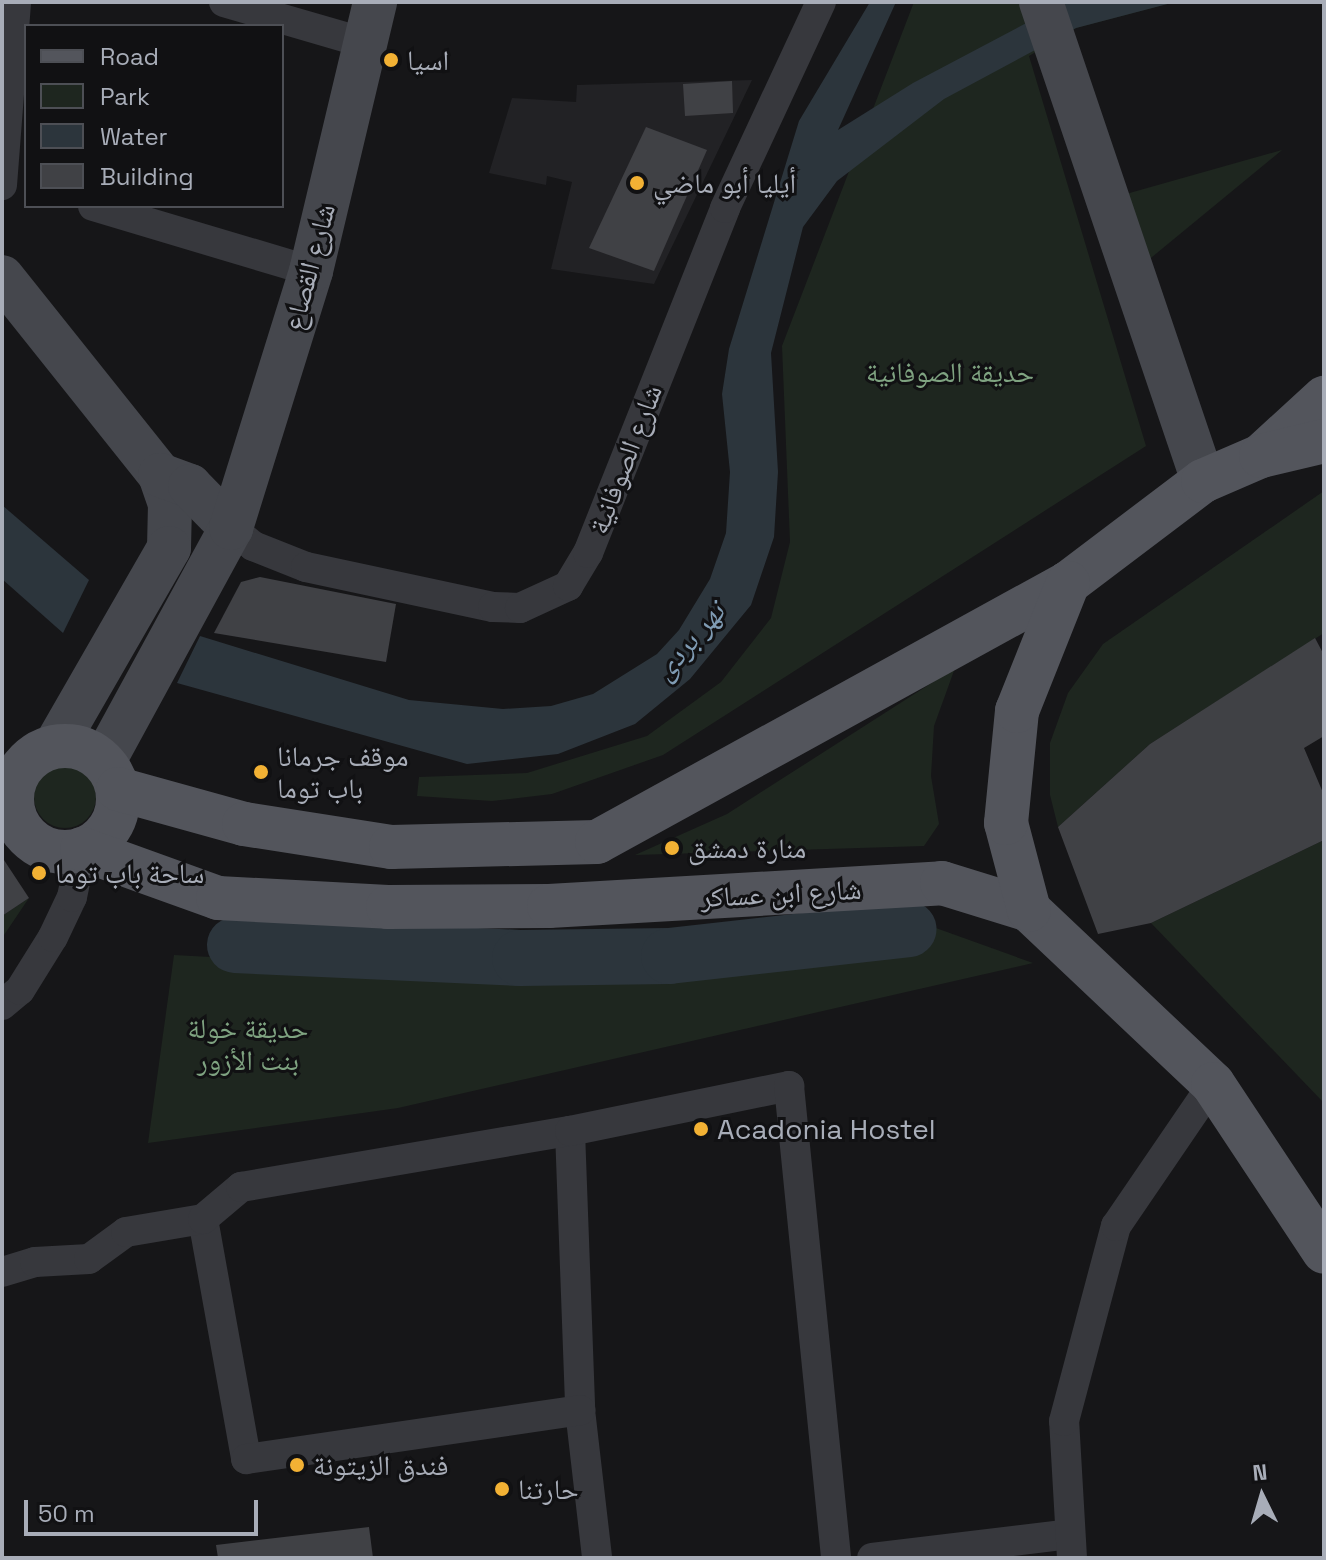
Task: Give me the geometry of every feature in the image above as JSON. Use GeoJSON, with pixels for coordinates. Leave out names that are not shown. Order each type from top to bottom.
{"type":"FeatureCollection","features":[{"type":"Feature","properties":{"kind":"main road"},"geometry":{"type":"LineString","coordinates":[[1261,456],[1324,398]]}},
{"type":"Feature","properties":{"kind":"main road"},"geometry":{"type":"LineString","coordinates":[[111,775],[119,804],[107,832],[82,849],[47,849],[20,828],[12,794],[28,760],[80,747],[111,775],[244,824],[391,847],[597,842],[1068,583],[1203,481],[1261,456],[1324,441]]}},
{"type":"Feature","properties":{"kind":"main road"},"geometry":{"type":"LineString","coordinates":[[1029,910],[1006,823],[1017,711],[1068,583]]}},
{"type":"Feature","properties":{"kind":"main road","name":"شارع ابن عساكر"},"geometry":{"type":"LineString","coordinates":[[82,849],[218,898],[388,907],[549,906],[942,883],[1029,910],[1213,1084],[1324,1252]]}},
{"type":"Feature","properties":{"kind":"street"},"geometry":{"type":"LineString","coordinates":[[10,184],[16,2]]}},
{"type":"Feature","properties":{"kind":"street"},"geometry":{"type":"LineString","coordinates":[[224,2],[370,22]]}},
{"type":"Feature","properties":{"kind":"street","name":"شارع الصوفانية"},"geometry":{"type":"LineString","coordinates":[[231,528],[253,546],[293,563],[467,602],[520,608],[554,596],[584,562],[725,208],[821,2]]}},
{"type":"Feature","properties":{"kind":"street"},"geometry":{"type":"LineString","coordinates":[[1041,2],[1057,57],[1203,481]]}},
{"type":"Feature","properties":{"kind":"street","name":"شارع القصاع"},"geometry":{"type":"LineString","coordinates":[[111,775],[231,528],[311,271],[370,22]]}},
{"type":"Feature","properties":{"kind":"street"},"geometry":{"type":"LineString","coordinates":[[100,208],[311,271]]}},
{"type":"Feature","properties":{"kind":"street"},"geometry":{"type":"LineString","coordinates":[[2,277],[160,475],[170,504],[169,548],[28,760]]}},
{"type":"Feature","properties":{"kind":"street"},"geometry":{"type":"LineString","coordinates":[[160,475],[190,486],[231,528]]}},
{"type":"Feature","properties":{"kind":"street"},"geometry":{"type":"LineString","coordinates":[[2,1005],[20,990],[53,937],[72,897],[82,849]]}},
{"type":"Feature","properties":{"kind":"street"},"geometry":{"type":"LineString","coordinates":[[872,1558],[1071,1546],[1064,1421],[1116,1226],[1213,1084]]}},
{"type":"Feature","properties":{"kind":"street"},"geometry":{"type":"LineString","coordinates":[[2,1272],[35,1262],[89,1259],[126,1232],[203,1219],[241,1187],[570,1131],[789,1086],[836,1558]]}},
{"type":"Feature","properties":{"kind":"street"},"geometry":{"type":"LineString","coordinates":[[570,1131],[580,1410],[597,1558]]}},
{"type":"Feature","properties":{"kind":"street"},"geometry":{"type":"LineString","coordinates":[[203,1219],[246,1459],[580,1410]]}},
{"type":"Feature","properties":{"kind":"shaded area","name":"أيليا أبو ماضي"},"geometry":{"type":"Polygon","coordinates":[[[752,80],[654,284],[551,269],[572,182],[547,176],[546,185],[489,173],[512,98],[576,102],[577,85],[752,80]]]}},
{"type":"Feature","properties":{"kind":"green space","name":"حديقة الصوفانية"},"geometry":{"type":"Polygon","coordinates":[[[914,2],[1175,2],[1076,28],[1029,56],[1146,446],[663,755],[552,794],[492,801],[417,796],[419,777],[527,773],[647,736],[721,682],[771,618],[790,542],[782,346],[914,2]]]}},
{"type":"Feature","properties":{"kind":"green space"},"geometry":{"type":"Polygon","coordinates":[[[1282,150],[1146,262],[1126,194],[1282,150]]]}},
{"type":"Feature","properties":{"kind":"green space"},"geometry":{"type":"Polygon","coordinates":[[[1324,491],[1324,633],[1150,744],[1058,827],[1050,795],[1050,743],[1068,693],[1103,644],[1324,491]]]}},
{"type":"Feature","properties":{"kind":"green space"},"geometry":{"type":"Polygon","coordinates":[[[955,668],[934,726],[931,776],[939,824],[924,846],[635,855],[727,814],[955,668]]]}},
{"type":"Feature","properties":{"kind":"green space"},"geometry":{"type":"Polygon","coordinates":[[[65,766],[77,768],[87,775],[94,785],[94,809],[87,819],[77,826],[65,828],[53,826],[43,819],[36,809],[34,797],[36,785],[43,775],[53,768],[65,766]]]}},
{"type":"Feature","properties":{"kind":"green space"},"geometry":{"type":"Polygon","coordinates":[[[1324,840],[1324,1103],[1151,923],[1324,840]]]}},
{"type":"Feature","properties":{"kind":"green space"},"geometry":{"type":"Polygon","coordinates":[[[29,898],[2,938],[2,916],[29,898]]]}},
{"type":"Feature","properties":{"kind":"green space","name":"حديقة خولة بنت الأزور"},"geometry":{"type":"Polygon","coordinates":[[[908,918],[1033,963],[398,1108],[148,1143],[174,955],[494,973],[643,970],[908,918]]]}},
{"type":"Feature","properties":{"kind":"water","name":"نهر بردى"},"geometry":{"type":"Polygon","coordinates":[[[870,2],[896,2],[838,130],[913,83],[1066,2],[1175,2],[1076,28],[944,99],[837,181],[803,227],[771,353],[778,472],[774,537],[751,605],[690,679],[635,724],[558,754],[467,764],[177,683],[200,636],[409,700],[503,709],[551,706],[593,694],[657,654],[679,630],[710,579],[726,533],[730,472],[722,394],[729,349],[799,121],[870,2]]]}},
{"type":"Feature","properties":{"kind":"water"},"geometry":{"type":"Polygon","coordinates":[[[2,505],[89,580],[63,633],[2,579],[2,505]]]}},
{"type":"Feature","properties":{"kind":"building"},"geometry":{"type":"Polygon","coordinates":[[[732,81],[733,113],[685,116],[683,84],[732,81]]]}},
{"type":"Feature","properties":{"kind":"building"},"geometry":{"type":"Polygon","coordinates":[[[646,127],[707,150],[654,271],[589,248],[646,127]]]}},
{"type":"Feature","properties":{"kind":"building"},"geometry":{"type":"Polygon","coordinates":[[[260,577],[396,604],[386,662],[214,633],[241,582],[260,577]]]}},
{"type":"Feature","properties":{"kind":"building"},"geometry":{"type":"Polygon","coordinates":[[[1315,638],[1324,655],[1324,736],[1304,748],[1324,795],[1324,840],[1151,923],[1098,934],[1058,827],[1150,744],[1315,638]]]}},
{"type":"Feature","properties":{"kind":"building"},"geometry":{"type":"Polygon","coordinates":[[[2,857],[29,898],[2,916],[2,857]]]}},
{"type":"Feature","properties":{"kind":"building"},"geometry":{"type":"Polygon","coordinates":[[[369,1527],[373,1558],[218,1558],[216,1545],[369,1527]]]}},
{"type":"Feature","properties":{"kind":"waterway"},"geometry":{"type":"LineString","coordinates":[[235,945],[520,958],[669,956],[908,929]]}},
{"type":"Feature","properties":{"kind":"place","name":"اسيا"},"geometry":{"type":"Point","coordinates":[391,60]}},
{"type":"Feature","properties":{"kind":"place","name":"أيليا أبو ماضي"},"geometry":{"type":"Point","coordinates":[637,183]}},
{"type":"Feature","properties":{"kind":"place","name":"موقف جرمانا باب توما"},"geometry":{"type":"Point","coordinates":[261,772]}},
{"type":"Feature","properties":{"kind":"place","name":"منارة دمشق"},"geometry":{"type":"Point","coordinates":[672,848]}},
{"type":"Feature","properties":{"kind":"place","name":"ساحة باب توما"},"geometry":{"type":"Point","coordinates":[39,873]}},
{"type":"Feature","properties":{"kind":"place","name":"Acadonia Hostel"},"geometry":{"type":"Point","coordinates":[701,1129]}},
{"type":"Feature","properties":{"kind":"place","name":"فندق الزيتونة"},"geometry":{"type":"Point","coordinates":[297,1465]}},
{"type":"Feature","properties":{"kind":"place","name":"حارتنا"},"geometry":{"type":"Point","coordinates":[502,1489]}}]}
